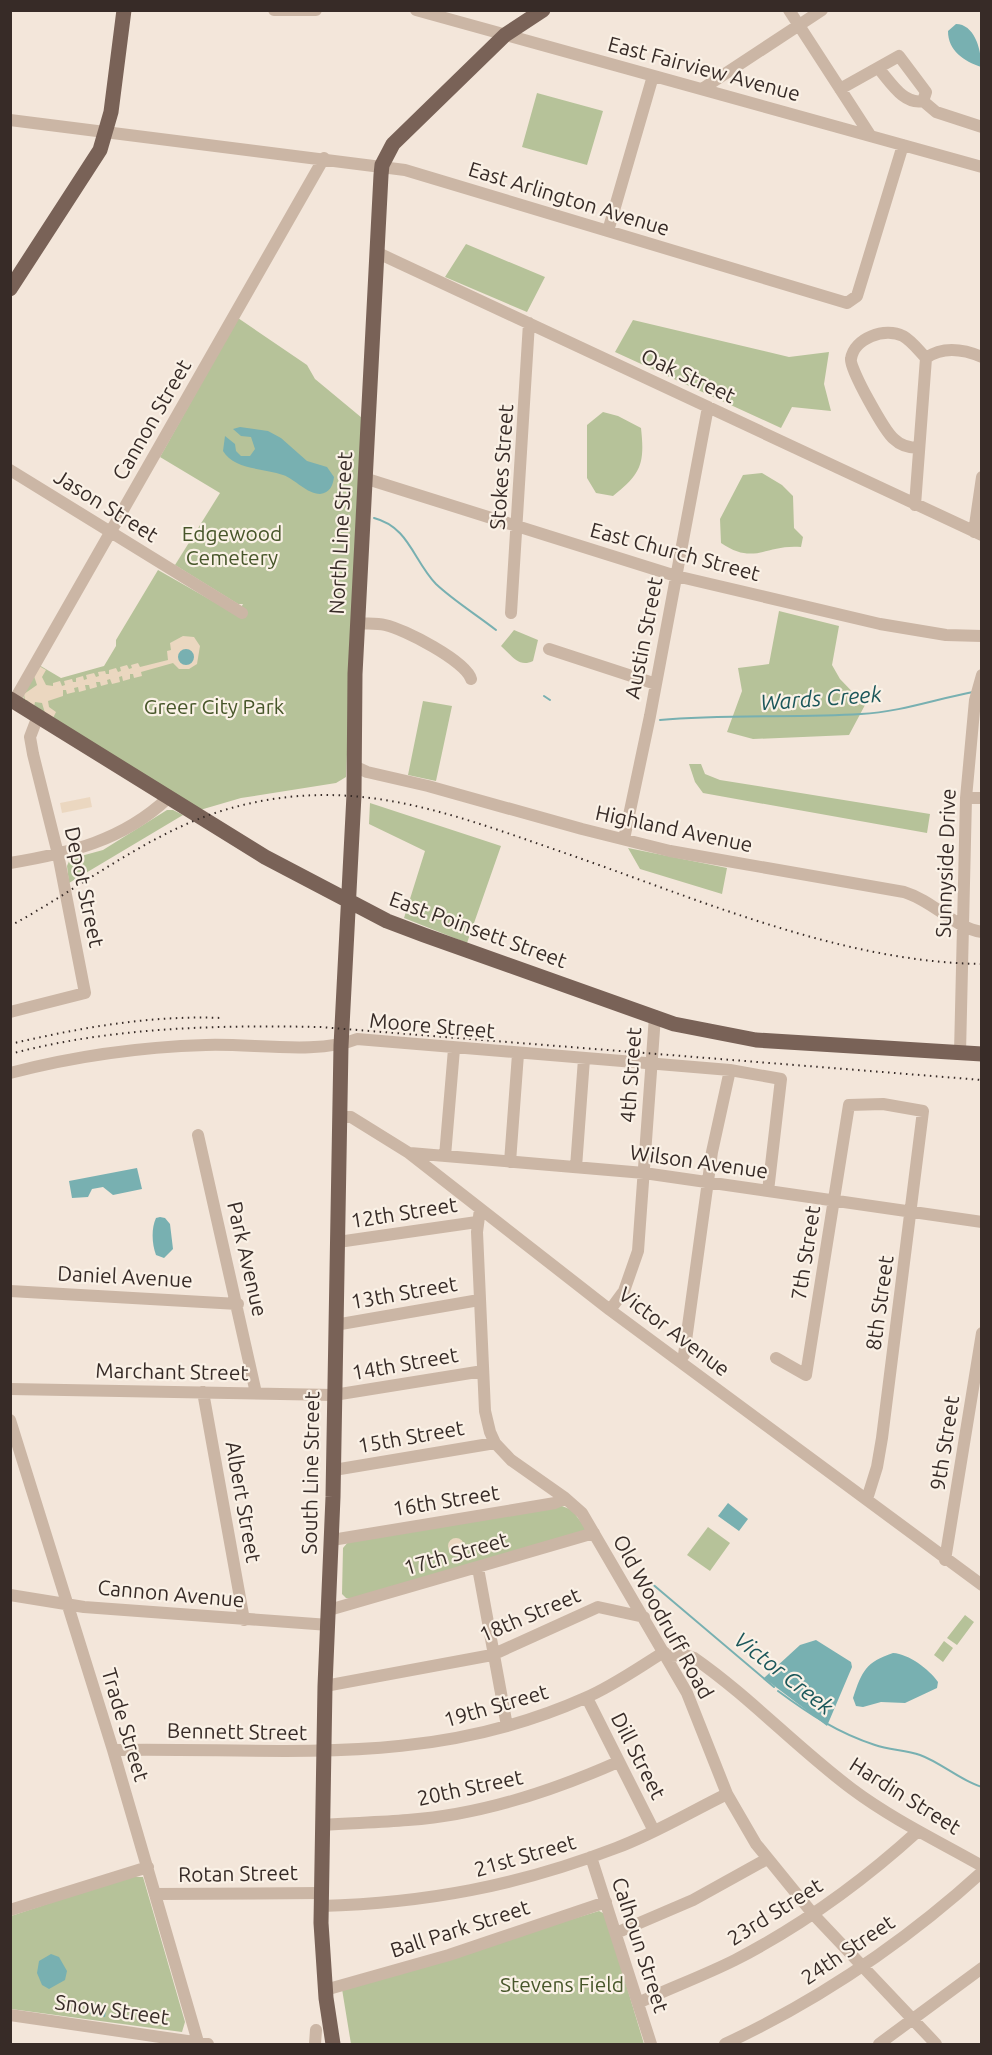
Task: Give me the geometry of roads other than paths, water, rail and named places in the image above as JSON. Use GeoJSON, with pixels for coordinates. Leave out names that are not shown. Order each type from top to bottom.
{"type":"FeatureCollection","features":[{"type":"Feature","properties":{"kind":"main road"},"geometry":{"type":"LineString","coordinates":[[10,289],[100,150],[111,112],[124,10]]}},
{"type":"Feature","properties":{"kind":"main road"},"geometry":{"type":"LineString","coordinates":[[382,165],[393,144],[505,35],[543,10]]}},
{"type":"Feature","properties":{"kind":"main road","name":"North Line Street"},"geometry":{"type":"LineString","coordinates":[[348,902],[357,623],[382,165]]}},
{"type":"Feature","properties":{"kind":"main road","name":"East Poinsett Street"},"geometry":{"type":"LineString","coordinates":[[12,700],[265,857],[387,921],[702,1031],[756,1040],[981,1054]]}},
{"type":"Feature","properties":{"kind":"main road","name":"South Line Street"},"geometry":{"type":"LineString","coordinates":[[333,2044],[325,1990],[321,1899],[325,1686],[334,1470],[341,1046],[348,902]]}},
{"type":"Feature","properties":{"kind":"street"},"geometry":{"type":"LineString","coordinates":[[274,10],[316,10]]}},
{"type":"Feature","properties":{"kind":"street","name":"East Fairview Avenue"},"geometry":{"type":"LineString","coordinates":[[416,10],[981,167]]}},
{"type":"Feature","properties":{"kind":"street"},"geometry":{"type":"LineString","coordinates":[[789,10],[870,135]]}},
{"type":"Feature","properties":{"kind":"street"},"geometry":{"type":"LineString","coordinates":[[702,89],[822,10]]}},
{"type":"Feature","properties":{"kind":"street"},"geometry":{"type":"LineString","coordinates":[[840,89],[898,56],[926,92],[923,101]]}},
{"type":"Feature","properties":{"kind":"street"},"geometry":{"type":"LineString","coordinates":[[878,68],[907,100],[914,103],[923,101]]}},
{"type":"Feature","properties":{"kind":"street"},"geometry":{"type":"LineString","coordinates":[[608,231],[653,76]]}},
{"type":"Feature","properties":{"kind":"street"},"geometry":{"type":"LineString","coordinates":[[923,101],[936,112],[981,127]]}},
{"type":"Feature","properties":{"kind":"street","name":"East Arlington Avenue"},"geometry":{"type":"LineString","coordinates":[[10,120],[382,165],[850,302],[857,296],[903,145]]}},
{"type":"Feature","properties":{"kind":"street","name":"Cannon Street"},"geometry":{"type":"LineString","coordinates":[[12,700],[324,158]]}},
{"type":"Feature","properties":{"kind":"street","name":"Oak Street"},"geometry":{"type":"LineString","coordinates":[[378,253],[978,533]]}},
{"type":"Feature","properties":{"kind":"street","name":"Stokes Street"},"geometry":{"type":"LineString","coordinates":[[511,613],[529,323]]}},
{"type":"Feature","properties":{"kind":"street"},"geometry":{"type":"LineString","coordinates":[[919,448],[909,448],[892,438],[877,416],[850,360],[854,350],[861,342],[891,333],[906,339],[926,358]]}},
{"type":"Feature","properties":{"kind":"street"},"geometry":{"type":"LineString","coordinates":[[926,358],[937,352],[952,349],[981,357]]}},
{"type":"Feature","properties":{"kind":"street"},"geometry":{"type":"LineString","coordinates":[[915,504],[926,358]]}},
{"type":"Feature","properties":{"kind":"street","name":"Austin Street"},"geometry":{"type":"LineString","coordinates":[[624,839],[656,684],[708,407]]}},
{"type":"Feature","properties":{"kind":"street","name":"Jason Street"},"geometry":{"type":"LineString","coordinates":[[10,470],[242,613]]}},
{"type":"Feature","properties":{"kind":"street"},"geometry":{"type":"LineString","coordinates":[[978,533],[981,477]]}},
{"type":"Feature","properties":{"kind":"street","name":"East Church Street"},"geometry":{"type":"LineString","coordinates":[[364,478],[676,576],[880,624],[946,635],[981,636]]}},
{"type":"Feature","properties":{"kind":"street"},"geometry":{"type":"LineString","coordinates":[[357,623],[386,625],[410,636],[463,667],[471,679]]}},
{"type":"Feature","properties":{"kind":"street"},"geometry":{"type":"LineString","coordinates":[[549,649],[656,684]]}},
{"type":"Feature","properties":{"kind":"street","name":"Sunnyside Drive"},"geometry":{"type":"LineString","coordinates":[[960,1053],[966,798],[976,695],[981,675]]}},
{"type":"Feature","properties":{"kind":"street","name":"Depot Street"},"geometry":{"type":"LineString","coordinates":[[10,1011],[85,993],[58,854],[30,737],[38,716]]}},
{"type":"Feature","properties":{"kind":"street","name":"Highland Avenue"},"geometry":{"type":"LineString","coordinates":[[354,766],[367,772],[428,786],[670,851],[904,892],[936,906],[964,927],[981,932]]}},
{"type":"Feature","properties":{"kind":"street"},"geometry":{"type":"LineString","coordinates":[[10,863],[58,854],[106,840],[168,798]]}},
{"type":"Feature","properties":{"kind":"street"},"geometry":{"type":"LineString","coordinates":[[966,798],[981,798]]}},
{"type":"Feature","properties":{"kind":"street","name":"4th Street"},"geometry":{"type":"LineString","coordinates":[[610,1310],[624,1291],[635,1265],[655,1016]]}},
{"type":"Feature","properties":{"kind":"street","name":"Moore Street"},"geometry":{"type":"LineString","coordinates":[[10,1074],[84,1055],[135,1049],[208,1045],[341,1046],[357,1039],[453,1049],[730,1070],[781,1079],[768,1191]]}},
{"type":"Feature","properties":{"kind":"street"},"geometry":{"type":"LineString","coordinates":[[445,1156],[453,1049]]}},
{"type":"Feature","properties":{"kind":"street"},"geometry":{"type":"LineString","coordinates":[[510,1162],[518,1054]]}},
{"type":"Feature","properties":{"kind":"street"},"geometry":{"type":"LineString","coordinates":[[576,1167],[584,1059]]}},
{"type":"Feature","properties":{"kind":"street"},"geometry":{"type":"LineString","coordinates":[[679,1361],[684,1355],[717,1124],[730,1070]]}},
{"type":"Feature","properties":{"kind":"street","name":"7th Street"},"geometry":{"type":"LineString","coordinates":[[776,1358],[806,1375],[849,1105],[883,1104],[923,1111]]}},
{"type":"Feature","properties":{"kind":"street","name":"8th Street"},"geometry":{"type":"LineString","coordinates":[[867,1499],[880,1447],[912,1213],[923,1111]]}},
{"type":"Feature","properties":{"kind":"street","name":"Victor Avenue"},"geometry":{"type":"LineString","coordinates":[[340,1117],[351,1117],[409,1153],[610,1310],[981,1585]]}},
{"type":"Feature","properties":{"kind":"street","name":"Park Avenue"},"geometry":{"type":"LineString","coordinates":[[198,1135],[238,1304],[256,1393]]}},
{"type":"Feature","properties":{"kind":"street","name":"Wilson Avenue"},"geometry":{"type":"LineString","coordinates":[[409,1153],[644,1173],[981,1222]]}},
{"type":"Feature","properties":{"kind":"street","name":"Old Woodruff Road"},"geometry":{"type":"LineString","coordinates":[[480,1209],[477,1222],[486,1418],[495,1443],[518,1466],[565,1497],[582,1513],[687,1693],[727,1794],[767,1860],[813,1914],[936,2044]]}},
{"type":"Feature","properties":{"kind":"street","name":"12th Street"},"geometry":{"type":"LineString","coordinates":[[338,1242],[477,1222]]}},
{"type":"Feature","properties":{"kind":"street","name":"Daniel Avenue"},"geometry":{"type":"LineString","coordinates":[[10,1291],[238,1304]]}},
{"type":"Feature","properties":{"kind":"street","name":"13th Street"},"geometry":{"type":"LineString","coordinates":[[335,1325],[480,1300]]}},
{"type":"Feature","properties":{"kind":"street","name":"9th Street"},"geometry":{"type":"LineString","coordinates":[[945,1560],[981,1332]]}},
{"type":"Feature","properties":{"kind":"street","name":"14th Street"},"geometry":{"type":"LineString","coordinates":[[334,1395],[483,1371]]}},
{"type":"Feature","properties":{"kind":"street","name":"Marchant Street"},"geometry":{"type":"LineString","coordinates":[[10,1389],[334,1395]]}},
{"type":"Feature","properties":{"kind":"street","name":"Albert Street"},"geometry":{"type":"LineString","coordinates":[[203,1392],[244,1620]]}},
{"type":"Feature","properties":{"kind":"street","name":"Trade Street"},"geometry":{"type":"LineString","coordinates":[[10,1420],[203,2044]]}},
{"type":"Feature","properties":{"kind":"street","name":"15th Street"},"geometry":{"type":"LineString","coordinates":[[334,1470],[495,1443]]}},
{"type":"Feature","properties":{"kind":"street","name":"16th Street"},"geometry":{"type":"LineString","coordinates":[[332,1540],[555,1503],[565,1497]]}},
{"type":"Feature","properties":{"kind":"street","name":"17th Street"},"geometry":{"type":"LineString","coordinates":[[329,1618],[478,1568],[594,1533]]}},
{"type":"Feature","properties":{"kind":"street"},"geometry":{"type":"LineString","coordinates":[[478,1568],[492,1655],[507,1726]]}},
{"type":"Feature","properties":{"kind":"street","name":"Cannon Avenue"},"geometry":{"type":"LineString","coordinates":[[10,1596],[66,1604],[244,1620],[329,1618]]}},
{"type":"Feature","properties":{"kind":"street","name":"18th Street"},"geometry":{"type":"LineString","coordinates":[[325,1686],[492,1655],[598,1607],[644,1617]]}},
{"type":"Feature","properties":{"kind":"street","name":"19th Street"},"geometry":{"type":"LineString","coordinates":[[325,1752],[433,1744],[507,1726],[587,1698],[665,1654]]}},
{"type":"Feature","properties":{"kind":"street","name":"Hardin Street"},"geometry":{"type":"LineString","coordinates":[[665,1654],[685,1655],[701,1664],[853,1790],[918,1831],[981,1866]]}},
{"type":"Feature","properties":{"kind":"street","name":"Dill Street"},"geometry":{"type":"LineString","coordinates":[[587,1698],[654,1831]]}},
{"type":"Feature","properties":{"kind":"street","name":"Bennett Street"},"geometry":{"type":"LineString","coordinates":[[113,1750],[325,1752]]}},
{"type":"Feature","properties":{"kind":"street","name":"20th Street"},"geometry":{"type":"LineString","coordinates":[[322,1825],[411,1820],[476,1810],[559,1786],[618,1762]]}},
{"type":"Feature","properties":{"kind":"street","name":"21st Street"},"geometry":{"type":"LineString","coordinates":[[321,1899],[458,1894],[519,1881],[591,1857],[654,1831],[727,1794]]}},
{"type":"Feature","properties":{"kind":"street","name":"23rd Street"},"geometry":{"type":"LineString","coordinates":[[638,2003],[733,1961],[813,1914],[895,1852],[918,1831]]}},
{"type":"Feature","properties":{"kind":"street","name":"Calhoun Street"},"geometry":{"type":"LineString","coordinates":[[591,1857],[651,2044]]}},
{"type":"Feature","properties":{"kind":"street"},"geometry":{"type":"LineString","coordinates":[[616,1933],[693,1900],[767,1860]]}},
{"type":"Feature","properties":{"kind":"street"},"geometry":{"type":"LineString","coordinates":[[10,1910],[148,1867]]}},
{"type":"Feature","properties":{"kind":"street","name":"24th Street"},"geometry":{"type":"LineString","coordinates":[[725,2044],[796,2008],[863,1966],[919,1925],[981,1872]]}},
{"type":"Feature","properties":{"kind":"street","name":"Rotan Street"},"geometry":{"type":"LineString","coordinates":[[155,1894],[321,1899]]}},
{"type":"Feature","properties":{"kind":"street","name":"Ball Park Street"},"geometry":{"type":"LineString","coordinates":[[325,1990],[440,1957],[606,1902]]}},
{"type":"Feature","properties":{"kind":"street"},"geometry":{"type":"LineString","coordinates":[[879,2044],[915,2020],[981,1968]]}},
{"type":"Feature","properties":{"kind":"street","name":"Snow Street"},"geometry":{"type":"LineString","coordinates":[[10,2015],[203,2044]]}},
{"type":"Feature","properties":{"kind":"street"},"geometry":{"type":"LineString","coordinates":[[315,2044],[316,2030]]}},
{"type":"Feature","properties":{"kind":"water"},"geometry":{"type":"Polygon","coordinates":[[[956,24],[963,25],[973,34],[979,47],[981,67],[969,62],[954,50],[948,31],[956,24]]]}},
{"type":"Feature","properties":{"kind":"water"},"geometry":{"type":"Polygon","coordinates":[[[240,427],[268,431],[281,438],[307,461],[327,467],[334,477],[330,488],[320,494],[315,493],[283,475],[234,462],[223,451],[225,436],[235,444],[236,451],[241,456],[250,456],[255,449],[251,437],[241,436],[233,429],[240,427]]]}},
{"type":"Feature","properties":{"kind":"water"},"geometry":{"type":"Polygon","coordinates":[[[183,649],[189,649],[194,657],[192,663],[183,665],[178,660],[178,654],[183,649]]]}},
{"type":"Feature","properties":{"kind":"water"},"geometry":{"type":"Polygon","coordinates":[[[137,1168],[142,1189],[113,1195],[103,1187],[92,1189],[88,1197],[72,1198],[69,1181],[137,1168]]]}},
{"type":"Feature","properties":{"kind":"water"},"geometry":{"type":"Polygon","coordinates":[[[160,1217],[165,1218],[170,1224],[173,1249],[164,1258],[156,1255],[153,1241],[154,1222],[160,1217]]]}},
{"type":"Feature","properties":{"kind":"water"},"geometry":{"type":"Polygon","coordinates":[[[728,1503],[748,1519],[739,1531],[718,1516],[728,1503]]]}},
{"type":"Feature","properties":{"kind":"water"},"geometry":{"type":"Polygon","coordinates":[[[816,1640],[851,1662],[852,1667],[827,1726],[764,1678],[800,1645],[816,1640]]]}},
{"type":"Feature","properties":{"kind":"water"},"geometry":{"type":"Polygon","coordinates":[[[893,1653],[906,1656],[924,1667],[938,1682],[937,1688],[905,1703],[881,1702],[863,1707],[856,1706],[853,1698],[862,1674],[871,1664],[893,1653]]]}},
{"type":"Feature","properties":{"kind":"water"},"geometry":{"type":"Polygon","coordinates":[[[51,1954],[59,1957],[67,1971],[65,1980],[49,1989],[42,1985],[37,1973],[39,1961],[51,1954]]]}},
{"type":"Feature","properties":{"kind":"water"},"geometry":{"type":"Polygon","coordinates":[[[98,2002],[106,2009],[105,2017],[90,2014],[91,2007],[98,2002]]]}},
{"type":"Feature","properties":{"kind":"waterway","name":"Wards Creek"},"geometry":{"type":"LineString","coordinates":[[374,518],[386,522],[403,537],[436,584],[496,630]]}},
{"type":"Feature","properties":{"kind":"waterway","name":"Wards Creek"},"geometry":{"type":"LineString","coordinates":[[660,720],[875,713],[973,692]]}},
{"type":"Feature","properties":{"kind":"waterway","name":"Wards Creek"},"geometry":{"type":"LineString","coordinates":[[544,696],[550,700]]}},
{"type":"Feature","properties":{"kind":"waterway","name":"Victor Creek"},"geometry":{"type":"LineString","coordinates":[[650,1582],[774,1687]]}},
{"type":"Feature","properties":{"kind":"waterway","name":"Victor Creek"},"geometry":{"type":"LineString","coordinates":[[778,1691],[836,1729],[880,1747],[920,1755],[982,1787]]}},
{"type":"Feature","properties":{"kind":"railway"},"geometry":{"type":"LineString","coordinates":[[10,926],[138,849],[191,822],[218,812],[264,801],[308,795],[350,796],[392,801],[474,822],[767,924],[820,939],[874,952],[928,960],[982,964]]}},
{"type":"Feature","properties":{"kind":"railway"},"geometry":{"type":"LineString","coordinates":[[10,1044],[115,1024],[168,1019],[221,1018]]}},
{"type":"Feature","properties":{"kind":"railway"},"geometry":{"type":"LineString","coordinates":[[10,1054],[48,1045],[125,1033],[203,1028],[320,1027],[982,1080]]}},
{"type":"Feature","properties":{"kind":"park label","name":"Edgewood Cemetery"},"geometry":{"type":"Point","coordinates":[232,546]}},
{"type":"Feature","properties":{"kind":"park label","name":"Greer City Park"},"geometry":{"type":"Point","coordinates":[214,707]}},
{"type":"Feature","properties":{"kind":"park label","name":"Stevens Field"},"geometry":{"type":"Point","coordinates":[562,1985]}}]}
